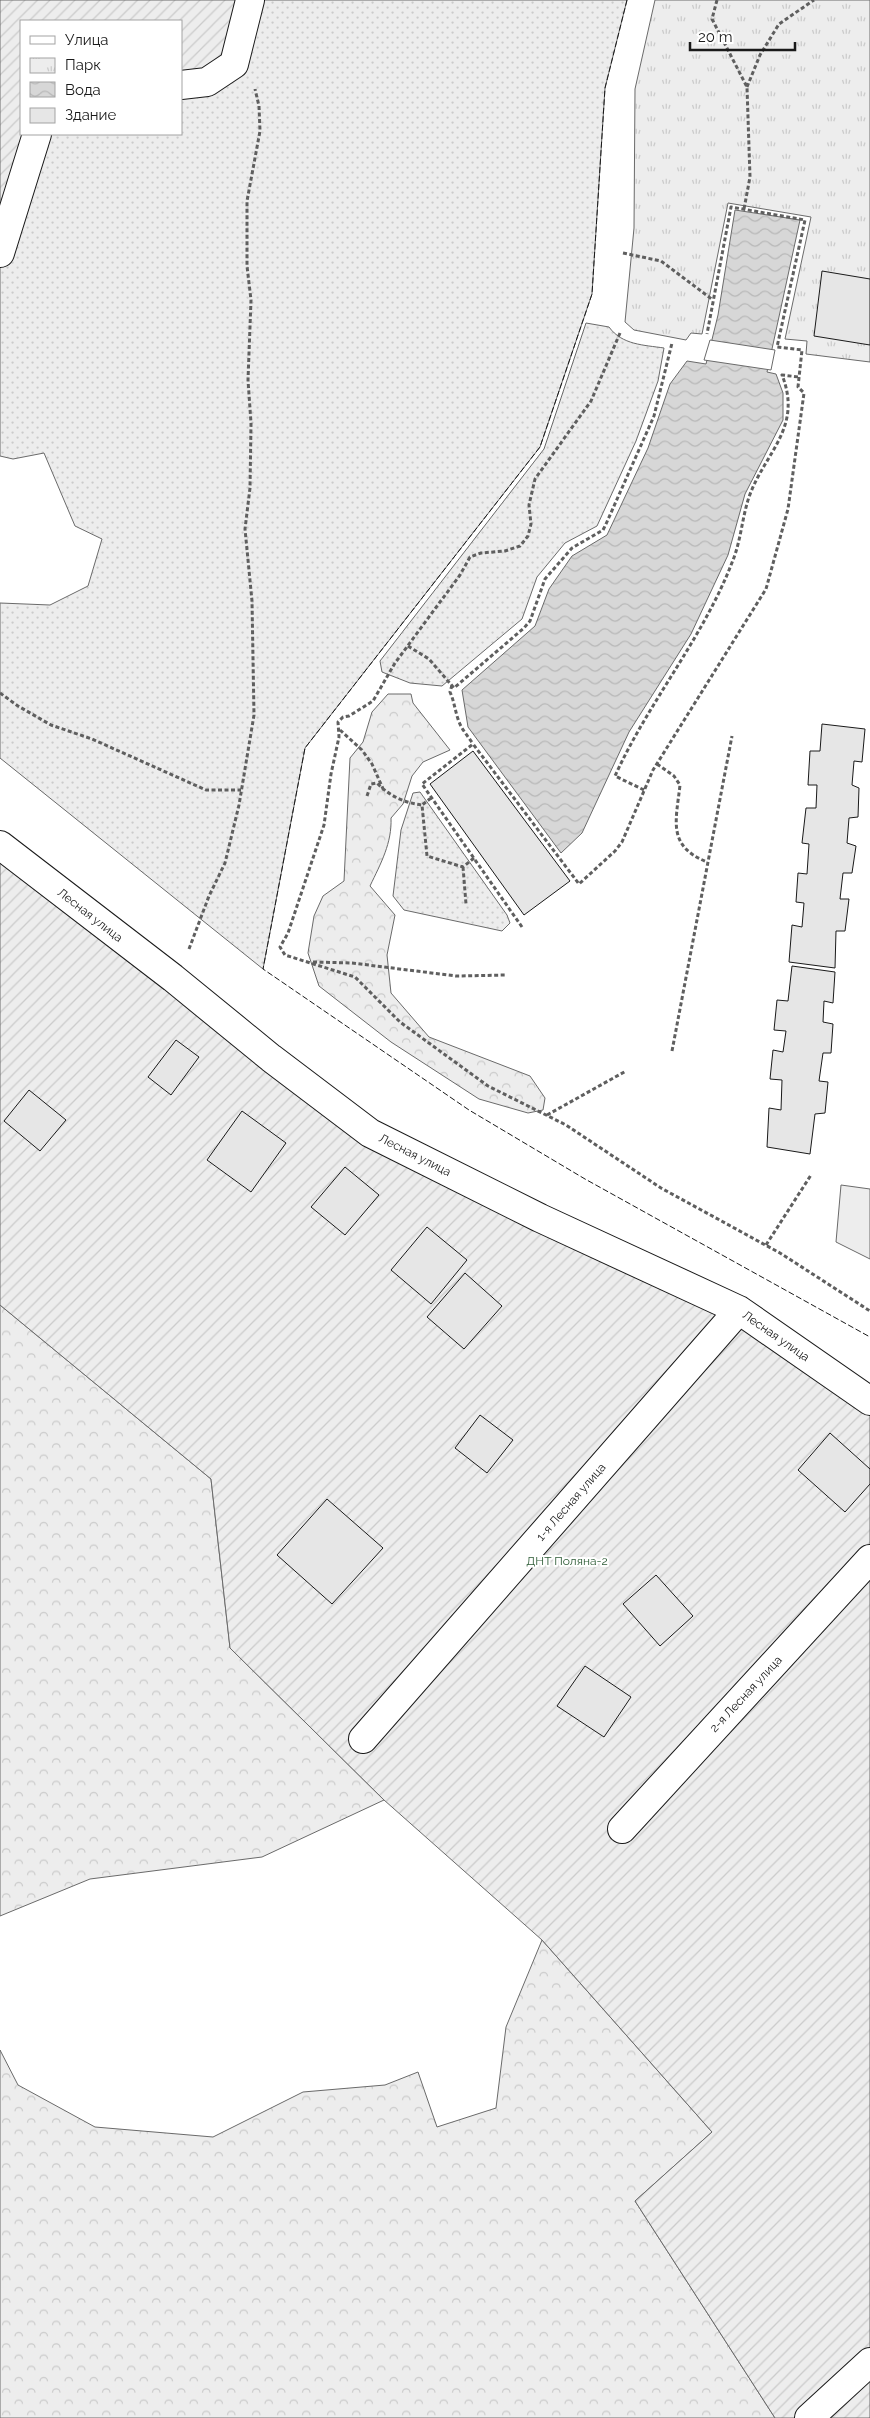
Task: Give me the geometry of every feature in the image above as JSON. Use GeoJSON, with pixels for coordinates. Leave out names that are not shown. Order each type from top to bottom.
{"type":"FeatureCollection","features":[{"type":"Feature","properties":{"kind":"street"},"geometry":{"type":"LineString","coordinates":[[182,85],[207,82],[234,64],[250,0]]}},
{"type":"Feature","properties":{"kind":"street"},"geometry":{"type":"LineString","coordinates":[[0,253],[37,135]]}},
{"type":"Feature","properties":{"kind":"street","name":"Лесная улица"},"geometry":{"type":"LineString","coordinates":[[0,845],[173,978],[271,1058],[370,1132],[540,1218],[739,1310],[870,1401]]}},
{"type":"Feature","properties":{"kind":"street","name":"1-я Лесная улица"},"geometry":{"type":"LineString","coordinates":[[363,1738],[739,1310]]}},
{"type":"Feature","properties":{"kind":"street","name":"2-я Лесная улица"},"geometry":{"type":"LineString","coordinates":[[622,1829],[870,1559]]}},
{"type":"Feature","properties":{"kind":"street"},"geometry":{"type":"LineString","coordinates":[[809,2418],[870,2362]]}},
{"type":"Feature","properties":{"kind":"path"},"geometry":{"type":"LineString","coordinates":[[717,0],[712,19],[747,87]]}},
{"type":"Feature","properties":{"kind":"path"},"geometry":{"type":"LineString","coordinates":[[744,209],[750,177],[747,87],[760,55],[779,24],[814,0]]}},
{"type":"Feature","properties":{"kind":"path"},"geometry":{"type":"LineString","coordinates":[[173,978],[186,957],[209,896],[225,863],[241,790],[254,715],[252,601],[245,529],[250,488],[251,423],[248,380],[251,300],[247,266],[247,201],[260,131],[254,88]]}},
{"type":"Feature","properties":{"kind":"path"},"geometry":{"type":"LineString","coordinates":[[452,685],[450,692],[462,729],[579,884],[616,851],[656,764],[766,589],[788,509],[804,392],[798,387],[802,350],[777,347],[805,220],[731,207],[707,334]]}},
{"type":"Feature","properties":{"kind":"path"},"geometry":{"type":"LineString","coordinates":[[623,253],[661,261],[714,300]]}},
{"type":"Feature","properties":{"kind":"path"},"geometry":{"type":"LineString","coordinates":[[620,333],[591,401],[535,479],[529,505],[531,524],[528,536],[520,546],[505,551],[481,553],[470,557],[460,575],[408,646],[373,701],[349,716],[343,717],[338,722],[340,736],[331,774],[324,825],[288,933],[280,947],[285,955],[355,977],[400,1022],[488,1086],[566,1125],[661,1188],[766,1245],[870,1310]]}},
{"type":"Feature","properties":{"kind":"path"},"geometry":{"type":"LineString","coordinates":[[408,646],[429,659],[454,688],[524,628],[530,621],[545,580],[572,548],[603,530],[654,416],[672,343]]}},
{"type":"Feature","properties":{"kind":"path"},"geometry":{"type":"LineString","coordinates":[[644,790],[615,776],[631,742],[696,638],[734,559],[750,496],[787,422],[788,394],[782,375],[799,377]]}},
{"type":"Feature","properties":{"kind":"path"},"geometry":{"type":"LineString","coordinates":[[0,693],[51,725],[92,739],[206,790],[241,790]]}},
{"type":"Feature","properties":{"kind":"path"},"geometry":{"type":"LineString","coordinates":[[339,729],[367,757],[384,791]]}},
{"type":"Feature","properties":{"kind":"path"},"geometry":{"type":"LineString","coordinates":[[672,1051],[732,736]]}},
{"type":"Feature","properties":{"kind":"path"},"geometry":{"type":"LineString","coordinates":[[474,744],[422,784],[522,926]]}},
{"type":"Feature","properties":{"kind":"path"},"geometry":{"type":"LineString","coordinates":[[656,764],[674,776],[680,785],[676,821],[682,845],[690,855],[707,862]]}},
{"type":"Feature","properties":{"kind":"path"},"geometry":{"type":"LineString","coordinates":[[367,796],[371,784],[377,783],[384,791],[409,803],[422,806]]}},
{"type":"Feature","properties":{"kind":"path"},"geometry":{"type":"LineString","coordinates":[[422,806],[431,798]]}},
{"type":"Feature","properties":{"kind":"path"},"geometry":{"type":"LineString","coordinates":[[422,806],[427,856],[463,867]]}},
{"type":"Feature","properties":{"kind":"path"},"geometry":{"type":"LineString","coordinates":[[463,867],[474,858]]}},
{"type":"Feature","properties":{"kind":"path"},"geometry":{"type":"LineString","coordinates":[[463,867],[466,904]]}},
{"type":"Feature","properties":{"kind":"path"},"geometry":{"type":"LineString","coordinates":[[307,961],[352,963],[456,976],[507,974]]}},
{"type":"Feature","properties":{"kind":"path"},"geometry":{"type":"LineString","coordinates":[[547,1115],[626,1071]]}},
{"type":"Feature","properties":{"kind":"path"},"geometry":{"type":"LineString","coordinates":[[766,1245],[810,1175]]}},
{"type":"Feature","properties":{"kind":"green space"},"geometry":{"type":"Polygon","coordinates":[[[0,0],[252,0],[234,64],[182,85],[182,20],[20,20],[20,135],[37,135],[0,253],[0,0]]]}},
{"type":"Feature","properties":{"kind":"green space"},"geometry":{"type":"Polygon","coordinates":[[[252,0],[627,0],[605,88],[592,294],[540,447],[305,748],[263,969],[0,758],[0,603],[50,605],[88,586],[102,539],[75,526],[44,453],[13,459],[0,456],[0,253],[37,135],[182,135],[182,84],[252,0]]]}},
{"type":"Feature","properties":{"kind":"green space"},"geometry":{"type":"Polygon","coordinates":[[[655,0],[870,0],[870,362],[806,354],[807,341],[785,339],[811,217],[728,203],[702,334],[691,333],[686,340],[634,330],[625,322],[634,228],[635,89],[655,0]]]}},
{"type":"Feature","properties":{"kind":"green space"},"geometry":{"type":"Polygon","coordinates":[[[586,323],[609,327],[614,333],[627,341],[664,348],[658,381],[636,441],[597,526],[565,543],[537,577],[522,619],[442,686],[410,683],[382,672],[380,661],[544,449],[586,323]]]}},
{"type":"Feature","properties":{"kind":"green space"},"geometry":{"type":"Polygon","coordinates":[[[388,694],[411,694],[413,703],[450,750],[423,762],[412,776],[403,804],[391,818],[388,844],[370,886],[395,915],[387,955],[391,993],[429,1037],[530,1076],[545,1098],[543,1110],[528,1113],[479,1099],[391,1042],[319,986],[308,953],[314,916],[323,896],[344,881],[350,758],[363,742],[372,712],[388,694]]]}},
{"type":"Feature","properties":{"kind":"green space"},"geometry":{"type":"Polygon","coordinates":[[[420,792],[507,915],[510,923],[502,931],[404,910],[393,896],[401,830],[413,793],[420,792]]]}},
{"type":"Feature","properties":{"kind":"green space","name":"ДНТ Поляна-2"},"geometry":{"type":"Polygon","coordinates":[[[0,845],[370,1133],[748,1316],[870,1401],[870,2418],[775,2418],[635,2201],[712,2132],[542,1940],[384,1800],[230,1648],[211,1479],[0,1305],[0,845]]]}},
{"type":"Feature","properties":{"kind":"green space"},"geometry":{"type":"Polygon","coordinates":[[[0,1305],[211,1479],[230,1648],[384,1800],[262,1857],[90,1879],[0,1916],[0,1305]]]}},
{"type":"Feature","properties":{"kind":"green space"},"geometry":{"type":"Polygon","coordinates":[[[542,1940],[712,2132],[635,2201],[775,2418],[0,2418],[0,2050],[18,2085],[95,2127],[213,2137],[303,2092],[385,2085],[418,2072],[437,2127],[496,2108],[506,2027],[542,1940]]]}},
{"type":"Feature","properties":{"kind":"shaded area"},"geometry":{"type":"Polygon","coordinates":[[[841,1185],[870,1189],[870,1259],[836,1242],[841,1185]]]}},
{"type":"Feature","properties":{"kind":"water"},"geometry":{"type":"Polygon","coordinates":[[[735,210],[800,220],[767,372],[776,374],[783,393],[783,420],[745,494],[728,555],[691,634],[629,732],[582,833],[561,853],[468,727],[462,690],[535,626],[549,589],[572,556],[607,535],[648,448],[670,384],[687,361],[706,364],[718,315],[735,210]]]}},
{"type":"Feature","properties":{"kind":"pier"},"geometry":{"type":"Polygon","coordinates":[[[710,340],[775,350],[771,370],[704,360],[710,340]]]}},
{"type":"Feature","properties":{"kind":"building"},"geometry":{"type":"Polygon","coordinates":[[[822,271],[870,279],[870,345],[814,336],[822,271]]]}},
{"type":"Feature","properties":{"kind":"building"},"geometry":{"type":"Polygon","coordinates":[[[822,724],[865,729],[862,762],[854,761],[852,785],[859,788],[858,817],[849,818],[847,843],[856,846],[852,873],[843,873],[840,899],[849,899],[845,931],[836,931],[835,968],[789,962],[792,925],[802,927],[804,903],[796,902],[798,873],[807,874],[809,844],[802,843],[806,808],[816,808],[817,785],[808,785],[810,751],[820,751],[822,724]]]}},
{"type":"Feature","properties":{"kind":"building"},"geometry":{"type":"Polygon","coordinates":[[[473,751],[570,881],[524,915],[430,784],[473,751]]]}},
{"type":"Feature","properties":{"kind":"building"},"geometry":{"type":"Polygon","coordinates":[[[792,966],[835,972],[833,1003],[824,1001],[823,1022],[833,1024],[831,1053],[823,1053],[819,1081],[828,1082],[825,1113],[815,1114],[810,1154],[767,1147],[769,1108],[781,1110],[782,1080],[770,1079],[773,1050],[783,1052],[786,1031],[774,1030],[777,1000],[788,1001],[792,966]]]}},
{"type":"Feature","properties":{"kind":"building"},"geometry":{"type":"Polygon","coordinates":[[[176,1040],[199,1057],[171,1095],[148,1077],[176,1040]]]}},
{"type":"Feature","properties":{"kind":"building"},"geometry":{"type":"Polygon","coordinates":[[[29,1090],[66,1120],[40,1151],[4,1121],[29,1090]]]}},
{"type":"Feature","properties":{"kind":"building"},"geometry":{"type":"Polygon","coordinates":[[[242,1111],[286,1143],[251,1192],[207,1160],[242,1111]]]}},
{"type":"Feature","properties":{"kind":"building"},"geometry":{"type":"Polygon","coordinates":[[[345,1167],[379,1195],[345,1235],[311,1207],[345,1167]]]}},
{"type":"Feature","properties":{"kind":"building"},"geometry":{"type":"Polygon","coordinates":[[[427,1227],[467,1260],[431,1304],[391,1270],[427,1227]]]}},
{"type":"Feature","properties":{"kind":"building"},"geometry":{"type":"Polygon","coordinates":[[[465,1273],[502,1306],[464,1349],[427,1317],[465,1273]]]}},
{"type":"Feature","properties":{"kind":"building"},"geometry":{"type":"Polygon","coordinates":[[[480,1415],[513,1440],[487,1473],[455,1448],[480,1415]]]}},
{"type":"Feature","properties":{"kind":"building"},"geometry":{"type":"Polygon","coordinates":[[[830,1433],[870,1469],[870,1484],[845,1512],[798,1470],[830,1433]]]}},
{"type":"Feature","properties":{"kind":"building"},"geometry":{"type":"Polygon","coordinates":[[[327,1499],[383,1548],[332,1604],[277,1555],[327,1499]]]}},
{"type":"Feature","properties":{"kind":"building"},"geometry":{"type":"Polygon","coordinates":[[[656,1575],[693,1616],[660,1646],[623,1604],[656,1575]]]}},
{"type":"Feature","properties":{"kind":"building"},"geometry":{"type":"Polygon","coordinates":[[[585,1666],[631,1697],[604,1737],[557,1706],[585,1666]]]}},
{"type":"Feature","properties":{"kind":"fence"},"geometry":{"type":"LineString","coordinates":[[627,0],[605,88],[592,294],[540,447],[305,748],[263,969],[469,1110],[585,1179],[870,1337]]}}]}
